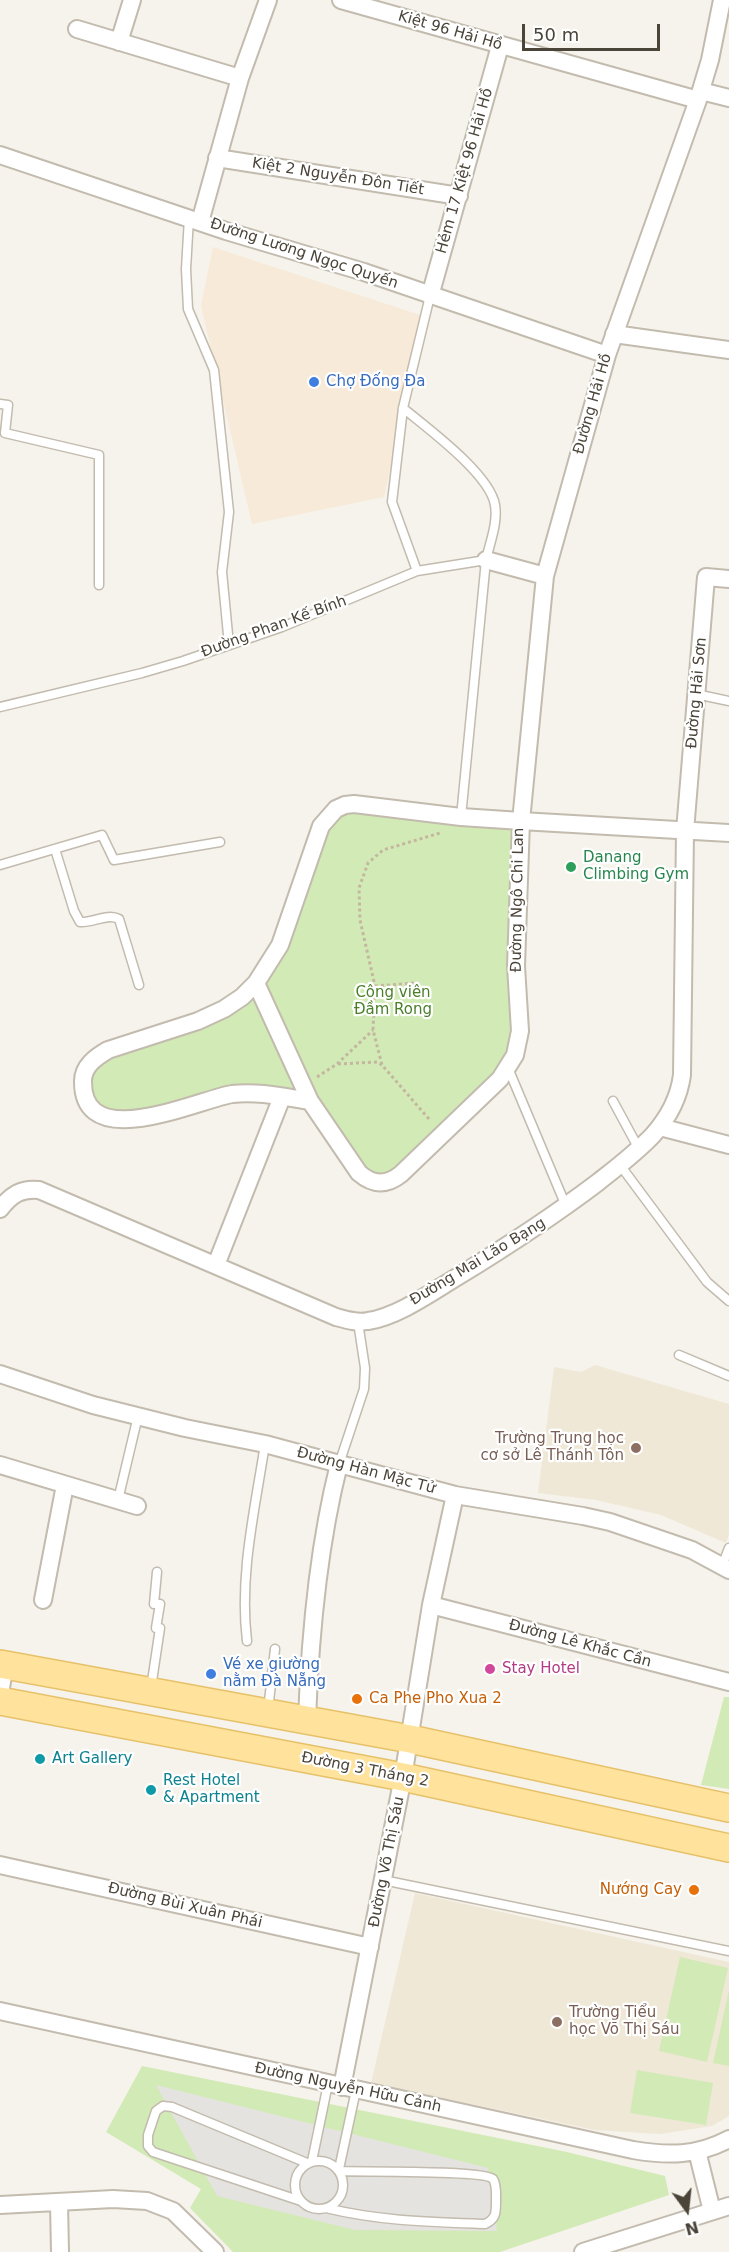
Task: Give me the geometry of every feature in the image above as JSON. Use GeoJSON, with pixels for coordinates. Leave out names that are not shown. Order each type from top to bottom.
{"type":"FeatureCollection","features":[{"type":"Feature","properties":{"kind":"main road"},"geometry":{"type":"LineString","coordinates":[[3,1665],[410,1739],[729,1808]]}},
{"type":"Feature","properties":{"kind":"main road","name":"Đường 3 Tháng 2"},"geometry":{"type":"LineString","coordinates":[[0,1701],[404,1777],[729,1848]]}},
{"type":"Feature","properties":{"kind":"street"},"geometry":{"type":"LineString","coordinates":[[119,42],[132,0]]}},
{"type":"Feature","properties":{"kind":"street"},"geometry":{"type":"LineString","coordinates":[[195,220],[217,158],[240,78],[268,0]]}},
{"type":"Feature","properties":{"kind":"street","name":"Kiệt 96 Hải Hồ"},"geometry":{"type":"LineString","coordinates":[[341,0],[500,46],[699,96],[729,98]]}},
{"type":"Feature","properties":{"kind":"street","name":"Đường Hải Hồ"},"geometry":{"type":"LineString","coordinates":[[521,821],[545,576],[607,355],[699,96],[710,60],[722,0]]}},
{"type":"Feature","properties":{"kind":"street"},"geometry":{"type":"LineString","coordinates":[[77,29],[240,78]]}},
{"type":"Feature","properties":{"kind":"street","name":"Hẻm 17 Kiệt 96 Hải Hồ"},"geometry":{"type":"LineString","coordinates":[[430,296],[500,46]]}},
{"type":"Feature","properties":{"kind":"street","name":"Đường Lương Ngọc Quyến"},"geometry":{"type":"LineString","coordinates":[[0,155],[195,220],[364,272],[607,355]]}},
{"type":"Feature","properties":{"kind":"street","name":"Kiệt 2 Nguyễn Đôn Tiết"},"geometry":{"type":"LineString","coordinates":[[217,158],[459,196]]}},
{"type":"Feature","properties":{"kind":"street"},"geometry":{"type":"LineString","coordinates":[[614,334],[729,350]]}},
{"type":"Feature","properties":{"kind":"street","name":"Đường Phan Kế Bính"},"geometry":{"type":"LineString","coordinates":[[486,560],[545,576]]}},
{"type":"Feature","properties":{"kind":"street","name":"Đường Hải Sơn"},"geometry":{"type":"LineString","coordinates":[[685,831],[706,577],[729,579]]}},
{"type":"Feature","properties":{"kind":"street","name":"Đường Ngô Chi Lan"},"geometry":{"type":"LineString","coordinates":[[256,983],[307,1094],[359,1173],[368,1181],[386,1183],[401,1174],[500,1079],[515,1055],[520,1031],[516,966],[521,821],[461,817],[354,804],[336,809],[321,826],[280,945],[256,983],[224,1009],[198,1021],[108,1050],[87,1067],[83,1077],[83,1086],[93,1109],[104,1116],[117,1119],[138,1119],[172,1112],[230,1095],[248,1093],[282,1097],[307,1094]]}},
{"type":"Feature","properties":{"kind":"street"},"geometry":{"type":"LineString","coordinates":[[521,821],[729,833]]}},
{"type":"Feature","properties":{"kind":"street","name":"Đường Mai Lão Bạng"},"geometry":{"type":"LineString","coordinates":[[0,1209],[14,1194],[30,1189],[39,1190],[336,1317],[357,1322],[376,1320],[411,1304],[525,1235],[566,1207],[639,1149],[660,1127],[677,1099],[682,1075],[685,831]]}},
{"type":"Feature","properties":{"kind":"street"},"geometry":{"type":"LineString","coordinates":[[216,1265],[282,1097]]}},
{"type":"Feature","properties":{"kind":"street"},"geometry":{"type":"LineString","coordinates":[[660,1127],[729,1145]]}},
{"type":"Feature","properties":{"kind":"street","name":"Đường Hàn Mặc Tử"},"geometry":{"type":"LineString","coordinates":[[0,1374],[93,1405],[185,1428],[265,1444],[455,1496],[610,1522],[692,1550],[725,1568]]}},
{"type":"Feature","properties":{"kind":"street"},"geometry":{"type":"LineString","coordinates":[[307,1720],[308,1672],[321,1560],[339,1464]]}},
{"type":"Feature","properties":{"kind":"street"},"geometry":{"type":"LineString","coordinates":[[0,1465],[137,1506]]}},
{"type":"Feature","properties":{"kind":"street"},"geometry":{"type":"LineString","coordinates":[[43,1599],[65,1485]]}},
{"type":"Feature","properties":{"kind":"street","name":"Đường Võ Thị Sáu"},"geometry":{"type":"LineString","coordinates":[[342,2087],[404,1777],[431,1605],[455,1496]]}},
{"type":"Feature","properties":{"kind":"street","name":"Đường Lê Khắc Cần"},"geometry":{"type":"LineString","coordinates":[[431,1605],[729,1682]]}},
{"type":"Feature","properties":{"kind":"street"},"geometry":{"type":"LineString","coordinates":[[0,1693],[3,1665]]}},
{"type":"Feature","properties":{"kind":"street","name":"Đường Bùi Xuân Phái"},"geometry":{"type":"LineString","coordinates":[[0,1864],[370,1947]]}},
{"type":"Feature","properties":{"kind":"street","name":"Đường Nguyễn Hữu Cảnh"},"geometry":{"type":"LineString","coordinates":[[0,2012],[633,2150],[662,2155],[680,2155],[729,2139]]}},
{"type":"Feature","properties":{"kind":"street"},"geometry":{"type":"LineString","coordinates":[[697,2151],[712,2211]]}},
{"type":"Feature","properties":{"kind":"street"},"geometry":{"type":"LineString","coordinates":[[0,2205],[133,2199],[161,2205],[186,2222],[215,2252]]}},
{"type":"Feature","properties":{"kind":"street"},"geometry":{"type":"LineString","coordinates":[[59,2203],[60,2252]]}},
{"type":"Feature","properties":{"kind":"street"},"geometry":{"type":"LineString","coordinates":[[583,2252],[729,2206]]}},
{"type":"Feature","properties":{"kind":"lane"},"geometry":{"type":"LineString","coordinates":[[195,220],[186,269],[188,309],[214,370],[229,512],[222,572],[229,645]]}},
{"type":"Feature","properties":{"kind":"lane"},"geometry":{"type":"LineString","coordinates":[[417,571],[392,502],[403,408],[430,296]]}},
{"type":"Feature","properties":{"kind":"lane"},"geometry":{"type":"LineString","coordinates":[[0,404],[8,405],[5,433],[99,455],[99,585]]}},
{"type":"Feature","properties":{"kind":"lane"},"geometry":{"type":"LineString","coordinates":[[403,408],[465,461],[495,502],[495,518],[486,560],[461,817]]}},
{"type":"Feature","properties":{"kind":"lane","name":"Đường Phan Kế Bính"},"geometry":{"type":"LineString","coordinates":[[0,707],[142,673],[229,645],[282,627],[417,571],[486,560]]}},
{"type":"Feature","properties":{"kind":"lane"},"geometry":{"type":"LineString","coordinates":[[696,694],[729,701]]}},
{"type":"Feature","properties":{"kind":"lane"},"geometry":{"type":"LineString","coordinates":[[0,865],[102,835],[105,837],[111,857],[116,860],[220,842]]}},
{"type":"Feature","properties":{"kind":"lane"},"geometry":{"type":"LineString","coordinates":[[55,849],[74,911],[80,922],[113,916],[119,919],[139,985]]}},
{"type":"Feature","properties":{"kind":"lane"},"geometry":{"type":"LineString","coordinates":[[508,1068],[566,1207]]}},
{"type":"Feature","properties":{"kind":"lane"},"geometry":{"type":"LineString","coordinates":[[613,1101],[639,1149]]}},
{"type":"Feature","properties":{"kind":"lane"},"geometry":{"type":"LineString","coordinates":[[620,1165],[707,1282],[729,1301]]}},
{"type":"Feature","properties":{"kind":"lane"},"geometry":{"type":"LineString","coordinates":[[339,1464],[364,1389],[365,1368],[357,1322]]}},
{"type":"Feature","properties":{"kind":"lane"},"geometry":{"type":"LineString","coordinates":[[679,1355],[729,1376]]}},
{"type":"Feature","properties":{"kind":"lane"},"geometry":{"type":"LineString","coordinates":[[118,1500],[138,1416]]}},
{"type":"Feature","properties":{"kind":"lane"},"geometry":{"type":"LineString","coordinates":[[247,1641],[244,1614],[246,1564],[265,1444]]}},
{"type":"Feature","properties":{"kind":"lane"},"geometry":{"type":"LineString","coordinates":[[725,1568],[729,1548]]}},
{"type":"Feature","properties":{"kind":"lane"},"geometry":{"type":"LineString","coordinates":[[150,1691],[160,1628],[156,1628],[160,1604],[154,1604],[157,1572]]}},
{"type":"Feature","properties":{"kind":"lane"},"geometry":{"type":"LineString","coordinates":[[268,1713],[275,1648]]}},
{"type":"Feature","properties":{"kind":"lane"},"geometry":{"type":"LineString","coordinates":[[384,1880],[729,1952]]}},
{"type":"Feature","properties":{"kind":"lane"},"geometry":{"type":"LineString","coordinates":[[310,2162],[342,2087]]}},
{"type":"Feature","properties":{"kind":"lane"},"geometry":{"type":"LineString","coordinates":[[339,2170],[342,2087]]}},
{"type":"Feature","properties":{"kind":"lane"},"geometry":{"type":"LineString","coordinates":[[310,2162],[172,2107],[163,2106],[156,2111],[148,2135],[148,2146],[153,2152],[301,2201],[308,2206],[365,2217],[408,2221],[485,2224],[496,2216],[496,2187],[488,2176],[339,2170]]}},
{"type":"Feature","properties":{"kind":"lane"},"geometry":{"type":"LineString","coordinates":[[301,2201],[294,2185],[301,2168],[310,2162],[322,2160],[331,2163],[339,2170],[344,2180],[344,2189],[340,2198],[326,2208]]}},
{"type":"Feature","properties":{"kind":"path"},"geometry":{"type":"LineString","coordinates":[[382,1065],[373,1030],[375,986],[360,920],[359,888],[368,863],[383,850],[447,831]]}},
{"type":"Feature","properties":{"kind":"path"},"geometry":{"type":"LineString","coordinates":[[375,986],[415,983]]}},
{"type":"Feature","properties":{"kind":"path"},"geometry":{"type":"LineString","coordinates":[[307,1094],[373,1030]]}},
{"type":"Feature","properties":{"kind":"path"},"geometry":{"type":"LineString","coordinates":[[337,1064],[377,1062],[429,1119]]}},
{"type":"Feature","properties":{"kind":"shaded area","name":"Chợ Đống Đa"},"geometry":{"type":"Polygon","coordinates":[[[213,247],[423,316],[384,497],[252,524],[201,306],[213,247]]]}},
{"type":"Feature","properties":{"kind":"shaded area","name":"Trường Trung học cơ sở Lê Thánh Tôn"},"geometry":{"type":"Polygon","coordinates":[[[595,1365],[729,1404],[729,1534],[726,1543],[661,1515],[596,1500],[538,1493],[554,1367],[581,1372],[595,1365]]]}},
{"type":"Feature","properties":{"kind":"shaded area","name":"Trường Tiểu học Võ Thị Sáu"},"geometry":{"type":"Polygon","coordinates":[[[415,1893],[729,1962],[729,2116],[712,2126],[660,2134],[595,2130],[371,2083],[415,1893]]]}},
{"type":"Feature","properties":{"kind":"shaded area"},"geometry":{"type":"Polygon","coordinates":[[[156,2085],[488,2168],[497,2231],[355,2230],[217,2196],[156,2085]]]}},
{"type":"Feature","properties":{"kind":"green space","name":"Công viên Đầm Rong"},"geometry":{"type":"Polygon","coordinates":[[[354,804],[521,821],[520,1031],[508,1068],[386,1183],[368,1181],[310,1101],[230,1095],[138,1119],[93,1109],[87,1067],[224,1009],[256,983],[316,835],[354,804]]]}},
{"type":"Feature","properties":{"kind":"green space"},"geometry":{"type":"Polygon","coordinates":[[[724,1697],[729,1697],[729,1789],[701,1785],[724,1697]]]}},
{"type":"Feature","properties":{"kind":"green space"},"geometry":{"type":"Polygon","coordinates":[[[680,1957],[728,1968],[707,2062],[659,2051],[680,1957]]]}},
{"type":"Feature","properties":{"kind":"green space"},"geometry":{"type":"Polygon","coordinates":[[[729,1990],[729,2066],[713,2063],[729,1990]]]}},
{"type":"Feature","properties":{"kind":"green space"},"geometry":{"type":"Polygon","coordinates":[[[142,2066],[567,2152],[665,2176],[669,2195],[500,2252],[233,2252],[190,2208],[201,2189],[106,2132],[142,2066]]]}},
{"type":"Feature","properties":{"kind":"green space"},"geometry":{"type":"Polygon","coordinates":[[[637,2070],[713,2083],[706,2125],[630,2113],[637,2070]]]}},
{"type":"Feature","properties":{"kind":"place","name":"Chợ Đống Đa"},"geometry":{"type":"Point","coordinates":[314,382]}},
{"type":"Feature","properties":{"kind":"place","name":"Danang Climbing Gym"},"geometry":{"type":"Point","coordinates":[571,867]}},
{"type":"Feature","properties":{"kind":"place","name":"Trường Trung học cơ sở Lê Thánh Tôn"},"geometry":{"type":"Point","coordinates":[636,1448]}},
{"type":"Feature","properties":{"kind":"place","name":"Stay Hotel"},"geometry":{"type":"Point","coordinates":[490,1669]}},
{"type":"Feature","properties":{"kind":"place","name":"Vé xe giường nằm Đà Nẵng"},"geometry":{"type":"Point","coordinates":[211,1674]}},
{"type":"Feature","properties":{"kind":"place","name":"Ca Phe Pho Xua 2"},"geometry":{"type":"Point","coordinates":[357,1699]}},
{"type":"Feature","properties":{"kind":"place","name":"Art Gallery"},"geometry":{"type":"Point","coordinates":[40,1759]}},
{"type":"Feature","properties":{"kind":"place","name":"Rest Hotel & Apartment"},"geometry":{"type":"Point","coordinates":[151,1790]}},
{"type":"Feature","properties":{"kind":"place","name":"Nướng Cay"},"geometry":{"type":"Point","coordinates":[694,1890]}},
{"type":"Feature","properties":{"kind":"place","name":"Trường Tiểu học Võ Thị Sáu"},"geometry":{"type":"Point","coordinates":[557,2022]}}]}
